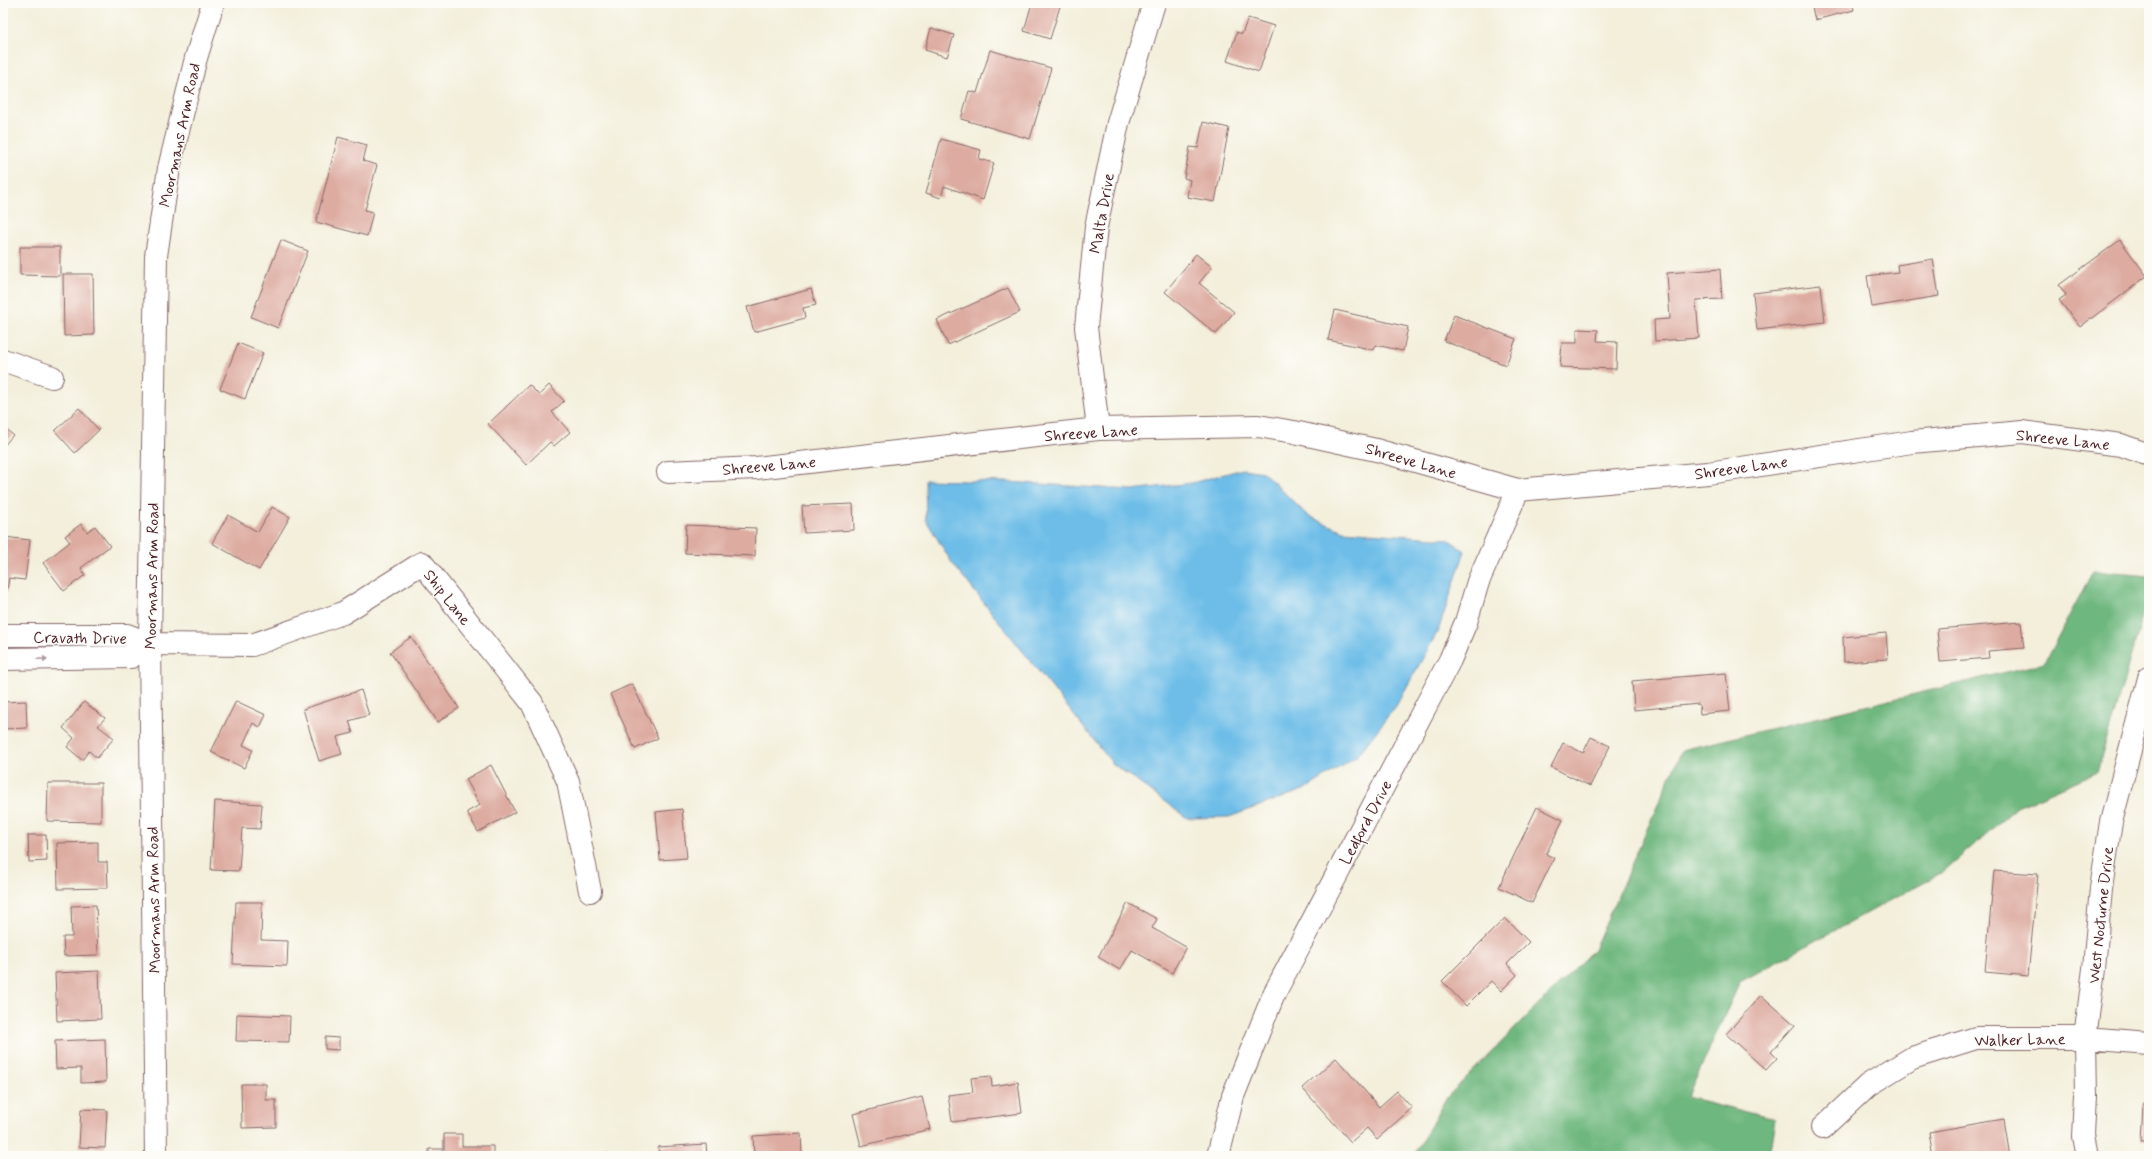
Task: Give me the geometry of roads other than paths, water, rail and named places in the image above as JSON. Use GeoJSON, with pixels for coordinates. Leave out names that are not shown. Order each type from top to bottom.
{"type":"FeatureCollection","features":[{"type":"Feature","properties":{"kind":"street","name":"Moormans Arm Road"},"geometry":{"type":"LineString","coordinates":[[156,1156],[150,644],[156,256],[169,168],[196,58],[213,3]]}},
{"type":"Feature","properties":{"kind":"street","name":"Malta Drive"},"geometry":{"type":"LineString","coordinates":[[1098,428],[1086,327],[1096,227],[1118,123],[1154,3]]}},
{"type":"Feature","properties":{"kind":"street"},"geometry":{"type":"LineString","coordinates":[[3,360],[52,377]]}},
{"type":"Feature","properties":{"kind":"street","name":"Shreeve Lane"},"geometry":{"type":"LineString","coordinates":[[668,472],[756,468],[1098,428],[1258,426],[1287,430],[1376,450],[1518,490],[1708,473],[1912,442],[2022,432],[2121,445],[2149,455]]}},
{"type":"Feature","properties":{"kind":"street","name":"Ledford Drive"},"geometry":{"type":"LineString","coordinates":[[1218,1156],[1233,1096],[1274,994],[1450,660],[1466,622],[1478,582],[1518,490]]}},
{"type":"Feature","properties":{"kind":"street","name":"Ship Lane"},"geometry":{"type":"LineString","coordinates":[[150,644],[252,645],[343,613],[422,564],[532,703],[568,781],[590,891]]}},
{"type":"Feature","properties":{"kind":"street","name":"Cravath Drive"},"geometry":{"type":"LineString","coordinates":[[3,636],[127,635],[150,644]]}},
{"type":"Feature","properties":{"kind":"street","name":"Cravath Drive"},"geometry":{"type":"LineString","coordinates":[[3,659],[131,657],[150,644]]}},
{"type":"Feature","properties":{"kind":"street","name":"West Nocturne Drive"},"geometry":{"type":"LineString","coordinates":[[2088,1156],[2084,1135],[2085,1038],[2094,970],[2101,888],[2111,822],[2149,678]]}},
{"type":"Feature","properties":{"kind":"street","name":"Walker Lane"},"geometry":{"type":"LineString","coordinates":[[1822,1128],[1868,1085],[1912,1058],[1976,1038],[2085,1038],[2149,1043]]}},
{"type":"Feature","properties":{"kind":"water"},"geometry":{"type":"Polygon","coordinates":[[[1243,469],[1263,472],[1308,516],[1343,531],[1448,539],[1465,551],[1438,631],[1396,706],[1357,756],[1306,789],[1229,817],[1187,818],[1113,764],[952,563],[926,520],[925,480],[1008,482],[1132,490],[1192,483],[1243,469]]]}}]}
